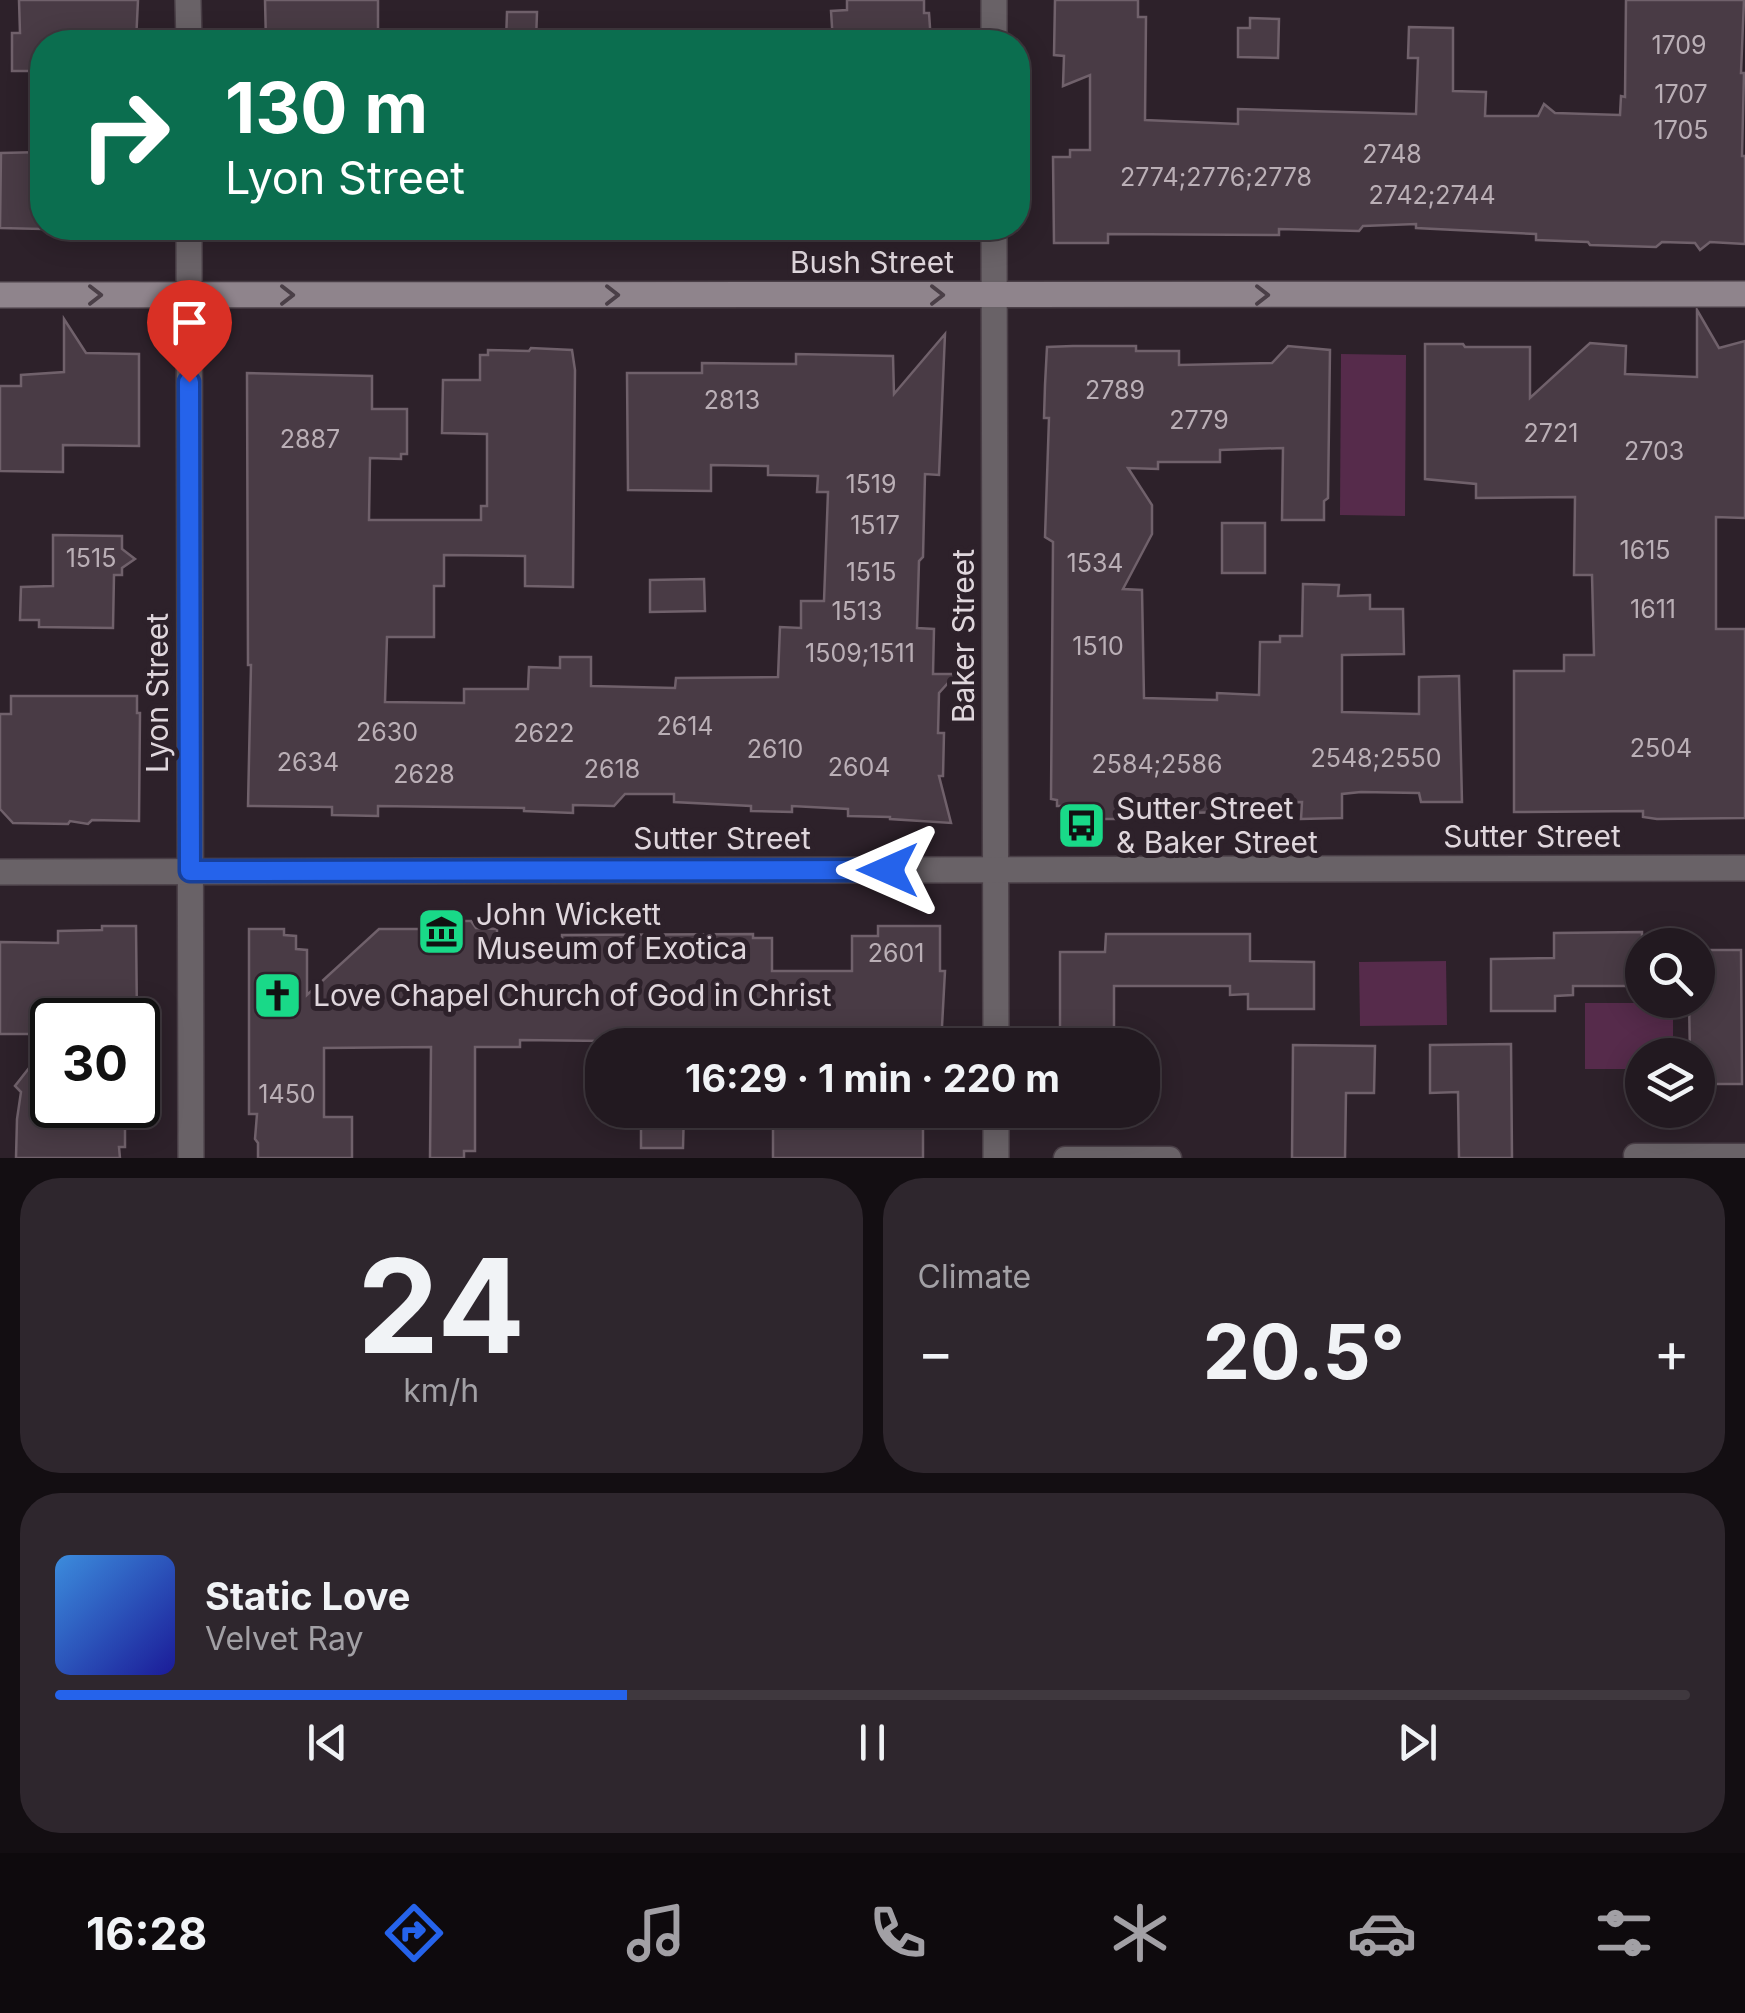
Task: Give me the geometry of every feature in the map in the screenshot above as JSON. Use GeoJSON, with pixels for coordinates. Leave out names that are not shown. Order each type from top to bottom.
{"type":"FeatureCollection","features":[{"type":"Feature","properties":{"kind":"main road","name":"Bush Street"},"geometry":{"type":"LineString","coordinates":[[0,295],[1745,294]]}},
{"type":"Feature","properties":{"kind":"street"},"geometry":{"type":"LineString","coordinates":[[188,0],[188,30]]}},
{"type":"Feature","properties":{"kind":"street"},"geometry":{"type":"LineString","coordinates":[[994,0],[994,30]]}},
{"type":"Feature","properties":{"kind":"street","name":"Lyon Street"},"geometry":{"type":"LineString","coordinates":[[189,240],[191,1158]]}},
{"type":"Feature","properties":{"kind":"street","name":"Baker Street"},"geometry":{"type":"LineString","coordinates":[[994,240],[996,1028]]}},
{"type":"Feature","properties":{"kind":"street","name":"Sutter Street"},"geometry":{"type":"LineString","coordinates":[[0,872],[1745,868]]}},
{"type":"Feature","properties":{"kind":"street"},"geometry":{"type":"LineString","coordinates":[[996,1128],[996,1158]]}},
{"type":"Feature","properties":{"kind":"lane"},"geometry":{"type":"LineString","coordinates":[[1635,1155],[1745,1155]]}},
{"type":"Feature","properties":{"kind":"lane"},"geometry":{"type":"LineString","coordinates":[[1065,1158],[1170,1158]]}},
{"type":"Feature","properties":{"kind":"shaded area"},"geometry":{"type":"Polygon","coordinates":[[[1341,354],[1406,355],[1405,516],[1340,515],[1341,354]]]}},
{"type":"Feature","properties":{"kind":"shaded area"},"geometry":{"type":"Polygon","coordinates":[[[1446,961],[1447,1025],[1360,1026],[1359,962],[1446,961]]]}},
{"type":"Feature","properties":{"kind":"shaded area"},"geometry":{"type":"Polygon","coordinates":[[[1585,1003],[1625,1003],[1625,1018],[1673,1018],[1673,1038],[1625,1038],[1625,1069],[1585,1069],[1585,1003]]]}},
{"type":"Feature","properties":{"kind":"building"},"geometry":{"type":"Polygon","coordinates":[[[19,0],[138,0],[137,30],[30,30],[30,71],[12,71],[12,33],[20,33],[19,0]]]}},
{"type":"Feature","properties":{"kind":"building"},"geometry":{"type":"Polygon","coordinates":[[[265,0],[378,0],[378,30],[266,30],[265,0]]]}},
{"type":"Feature","properties":{"kind":"building"},"geometry":{"type":"Polygon","coordinates":[[[847,0],[924,0],[930,30],[832,30],[831,11],[847,10],[847,0]]]}},
{"type":"Feature","properties":{"kind":"building"},"geometry":{"type":"Polygon","coordinates":[[[1055,0],[1138,0],[1138,17],[1146,17],[1145,120],[1238,124],[1238,109],[1416,114],[1418,58],[1408,58],[1409,27],[1453,28],[1453,91],[1486,92],[1485,116],[1538,116],[1544,104],[1555,113],[1620,115],[1621,96],[1625,97],[1626,0],[1744,0],[1741,73],[1745,244],[1710,242],[1700,250],[1695,243],[1662,242],[1656,247],[1590,245],[1536,240],[1536,234],[1416,228],[1416,224],[1363,226],[1359,231],[1279,229],[1279,235],[1108,234],[1108,243],[1054,243],[1053,157],[1070,157],[1070,150],[1090,150],[1090,75],[1063,86],[1064,56],[1054,55],[1055,0]]]}},
{"type":"Feature","properties":{"kind":"building"},"geometry":{"type":"Polygon","coordinates":[[[507,12],[537,12],[536,30],[506,30],[507,12]]]}},
{"type":"Feature","properties":{"kind":"building"},"geometry":{"type":"Polygon","coordinates":[[[1250,18],[1279,19],[1278,58],[1238,57],[1238,28],[1250,28],[1250,18]]]}},
{"type":"Feature","properties":{"kind":"building"},"geometry":{"type":"Polygon","coordinates":[[[30,152],[30,229],[0,228],[1,153],[30,152]]]}},
{"type":"Feature","properties":{"kind":"building"},"geometry":{"type":"Polygon","coordinates":[[[1697,310],[1719,348],[1745,341],[1745,518],[1716,517],[1716,629],[1745,629],[1745,818],[1657,819],[1643,817],[1643,811],[1514,812],[1514,671],[1564,671],[1564,655],[1594,655],[1592,575],[1574,575],[1575,497],[1476,498],[1476,484],[1425,479],[1425,344],[1530,347],[1530,398],[1590,343],[1626,346],[1625,374],[1697,377],[1697,310]]]}},
{"type":"Feature","properties":{"kind":"building"},"geometry":{"type":"Polygon","coordinates":[[[64,319],[86,353],[139,354],[139,446],[63,445],[63,472],[0,471],[0,386],[21,386],[21,375],[64,372],[64,319]]]}},
{"type":"Feature","properties":{"kind":"building"},"geometry":{"type":"Polygon","coordinates":[[[945,334],[939,475],[925,474],[917,628],[934,629],[933,674],[956,674],[939,693],[938,733],[944,733],[943,776],[939,776],[951,823],[848,816],[848,809],[792,806],[792,812],[751,811],[751,806],[674,802],[674,794],[625,794],[614,806],[573,805],[573,813],[524,808],[378,806],[378,816],[332,815],[332,807],[248,806],[251,665],[247,373],[372,376],[372,409],[407,409],[407,454],[401,454],[401,459],[370,458],[369,520],[481,520],[481,506],[487,506],[487,434],[442,433],[443,380],[480,380],[480,355],[488,355],[488,350],[572,350],[573,587],[525,586],[525,556],[444,555],[444,586],[434,586],[434,637],[387,637],[385,702],[464,703],[464,689],[528,689],[529,667],[560,668],[560,657],[591,657],[591,686],[675,688],[676,678],[778,677],[780,627],[801,628],[801,601],[824,601],[828,492],[817,492],[818,476],[768,475],[768,466],[711,465],[711,491],[628,490],[627,373],[702,373],[702,363],[796,364],[796,354],[893,356],[894,394],[945,334]]]}},
{"type":"Feature","properties":{"kind":"building"},"geometry":{"type":"Polygon","coordinates":[[[1136,346],[1136,351],[1179,351],[1179,365],[1272,363],[1288,346],[1330,350],[1328,498],[1324,501],[1324,520],[1282,520],[1283,448],[1220,450],[1220,462],[1158,462],[1158,469],[1128,468],[1152,505],[1152,534],[1123,589],[1142,590],[1144,698],[1217,700],[1217,693],[1259,695],[1260,642],[1280,642],[1280,636],[1302,636],[1303,584],[1339,585],[1338,596],[1370,595],[1370,609],[1403,609],[1404,654],[1342,655],[1342,712],[1419,714],[1419,677],[1459,676],[1462,802],[1421,802],[1419,793],[1361,792],[1342,794],[1342,818],[1301,819],[1302,802],[1230,803],[1230,812],[1134,814],[1128,819],[1099,819],[1085,806],[1057,806],[1057,800],[1051,799],[1053,542],[1045,537],[1047,347],[1136,346]]]}},
{"type":"Feature","properties":{"kind":"building"},"geometry":{"type":"Polygon","coordinates":[[[1222,523],[1265,523],[1265,573],[1222,573],[1222,523]]]}},
{"type":"Feature","properties":{"kind":"building"},"geometry":{"type":"Polygon","coordinates":[[[53,535],[122,536],[122,549],[135,559],[122,568],[122,575],[114,575],[113,628],[39,627],[39,620],[20,620],[21,587],[53,586],[53,535]]]}},
{"type":"Feature","properties":{"kind":"building"},"geometry":{"type":"Polygon","coordinates":[[[704,579],[705,611],[650,612],[650,580],[704,579]]]}},
{"type":"Feature","properties":{"kind":"building"},"geometry":{"type":"Polygon","coordinates":[[[11,696],[137,696],[139,821],[13,823],[0,809],[0,714],[11,714],[11,696]]]}},
{"type":"Feature","properties":{"kind":"building"},"geometry":{"type":"Polygon","coordinates":[[[432,921],[471,921],[476,928],[497,929],[497,945],[562,946],[562,935],[753,934],[753,938],[772,938],[772,971],[852,971],[852,936],[878,936],[878,926],[940,926],[940,971],[945,971],[942,1028],[585,1028],[585,1041],[520,1040],[520,1047],[475,1047],[475,1151],[464,1151],[464,1158],[430,1158],[431,1047],[324,1048],[324,1117],[352,1117],[352,1158],[258,1158],[257,1114],[249,1114],[249,929],[284,929],[284,935],[296,936],[296,949],[307,950],[307,995],[379,929],[432,929],[432,921]]]}},
{"type":"Feature","properties":{"kind":"building"},"geometry":{"type":"Polygon","coordinates":[[[102,926],[136,926],[137,998],[30,998],[30,1034],[0,1034],[0,942],[58,943],[58,931],[102,930],[102,926]]]}},
{"type":"Feature","properties":{"kind":"building"},"geometry":{"type":"Polygon","coordinates":[[[1625,932],[1625,986],[1573,986],[1573,995],[1555,996],[1555,1011],[1491,1011],[1491,959],[1554,958],[1554,933],[1625,932]]]}},
{"type":"Feature","properties":{"kind":"building"},"geometry":{"type":"Polygon","coordinates":[[[1106,934],[1250,934],[1250,961],[1314,962],[1314,1009],[1248,1009],[1248,994],[1230,995],[1230,986],[1114,986],[1114,1028],[1060,1028],[1060,952],[1105,952],[1106,934]]]}},
{"type":"Feature","properties":{"kind":"building"},"geometry":{"type":"Polygon","coordinates":[[[1715,950],[1741,950],[1742,1084],[1715,1084],[1715,1038],[1690,1038],[1689,1018],[1715,1018],[1715,950]]]}},
{"type":"Feature","properties":{"kind":"building"},"geometry":{"type":"Polygon","coordinates":[[[1511,1044],[1512,1158],[1459,1158],[1458,1092],[1430,1093],[1430,1045],[1511,1044]]]}},
{"type":"Feature","properties":{"kind":"building"},"geometry":{"type":"Polygon","coordinates":[[[1293,1045],[1375,1046],[1374,1093],[1346,1093],[1345,1158],[1292,1158],[1293,1045]]]}},
{"type":"Feature","properties":{"kind":"building"},"geometry":{"type":"Polygon","coordinates":[[[30,1067],[30,1128],[125,1128],[125,1147],[119,1147],[120,1158],[16,1158],[21,1092],[15,1086],[30,1067]]]}},
{"type":"Feature","properties":{"kind":"building"},"geometry":{"type":"Polygon","coordinates":[[[641,1128],[684,1128],[683,1148],[641,1148],[641,1128]]]}},
{"type":"Feature","properties":{"kind":"building"},"geometry":{"type":"Polygon","coordinates":[[[773,1128],[923,1128],[923,1158],[773,1158],[773,1128]]]}},
{"type":"Feature","properties":{"kind":"place","name":"Sutter Street & Baker Street"},"geometry":{"type":"Point","coordinates":[1081,825]}},
{"type":"Feature","properties":{"kind":"place","name":"John Wickett Museum of Exotica"},"geometry":{"type":"Point","coordinates":[441,931]}},
{"type":"Feature","properties":{"kind":"place","name":"Love Chapel Church of God in Christ"},"geometry":{"type":"Point","coordinates":[278,995]}},
{"type":"Feature","properties":{"kind":"route"},"geometry":{"type":"LineString","coordinates":[[189,382],[190,871],[888,870]]}}]}
